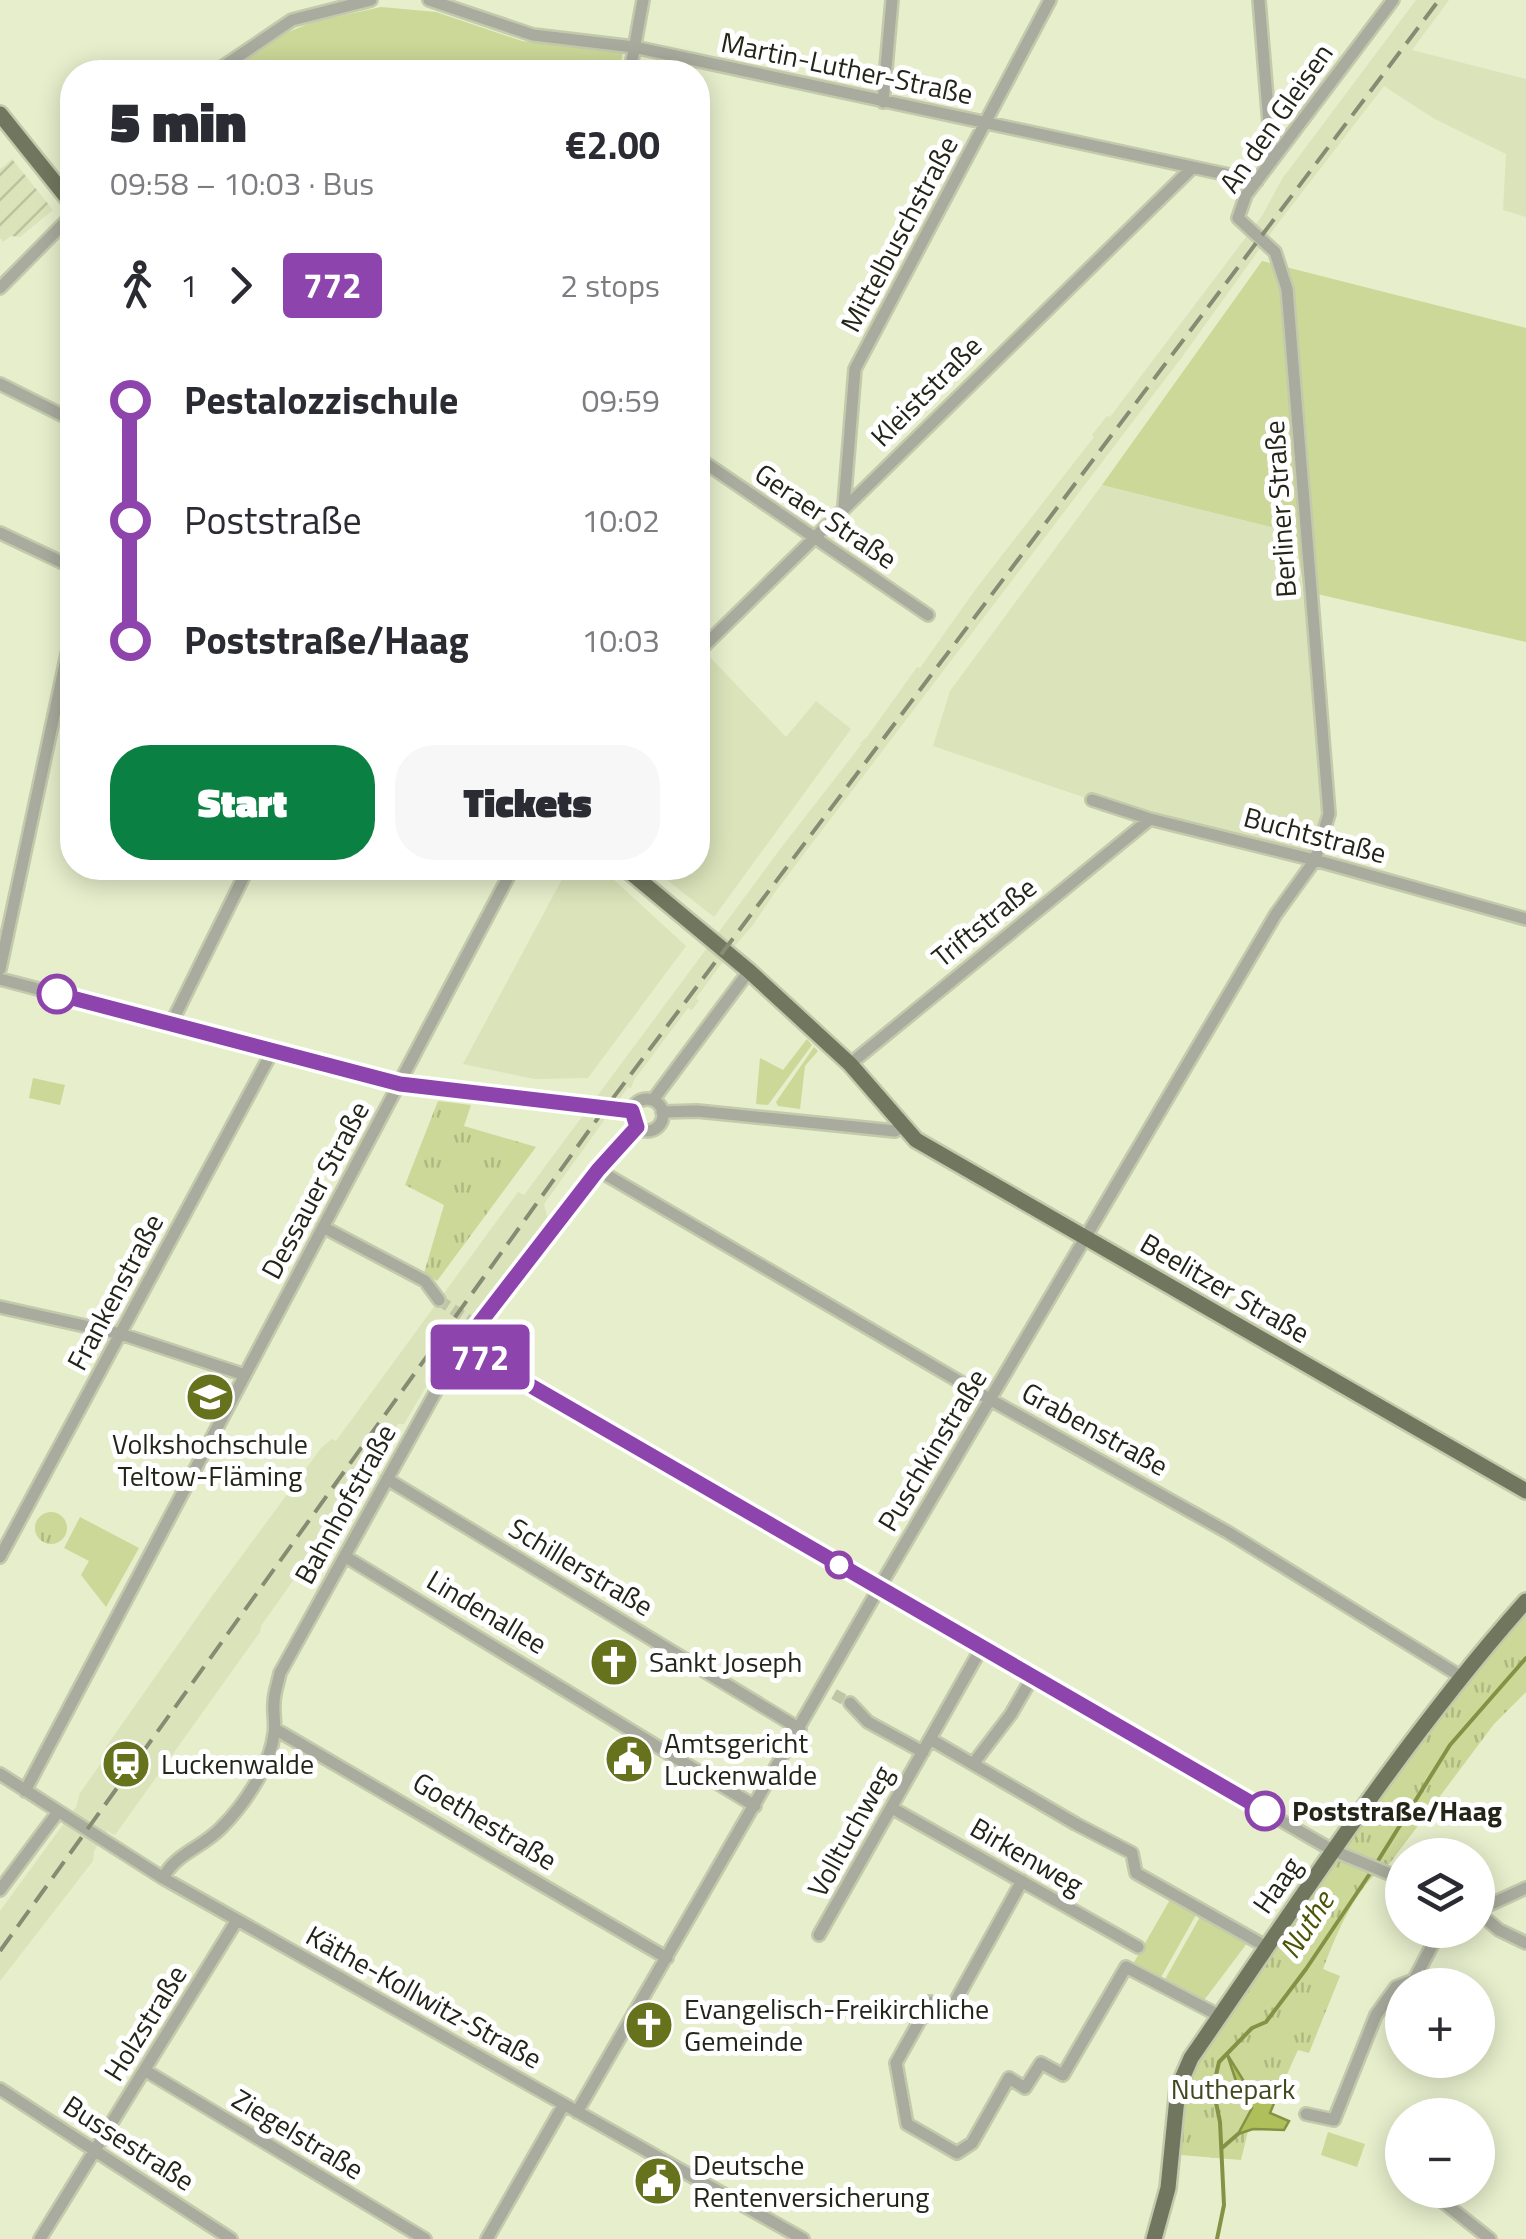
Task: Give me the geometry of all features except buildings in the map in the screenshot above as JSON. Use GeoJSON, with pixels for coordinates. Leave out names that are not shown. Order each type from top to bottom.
{"type":"FeatureCollection","features":[{"type":"Feature","properties":{"kind":"main road"},"geometry":{"type":"LineString","coordinates":[[0,114],[60,189]]}},
{"type":"Feature","properties":{"kind":"main road","name":"Beelitzer Straße"},"geometry":{"type":"LineString","coordinates":[[639,880],[749,971],[850,1064],[916,1140],[1526,1491]]}},
{"type":"Feature","properties":{"kind":"main road","name":"Haag"},"geometry":{"type":"LineString","coordinates":[[1154,2239],[1168,2188],[1178,2088],[1192,2058],[1332,1850],[1460,1676],[1526,1601]]}},
{"type":"Feature","properties":{"kind":"street"},"geometry":{"type":"LineString","coordinates":[[233,60],[292,20],[371,0]]}},
{"type":"Feature","properties":{"kind":"street","name":"Martin-Luther-Straße"},"geometry":{"type":"LineString","coordinates":[[429,0],[533,36],[634,47],[693,60]]}},
{"type":"Feature","properties":{"kind":"street"},"geometry":{"type":"LineString","coordinates":[[632,60],[643,0]]}},
{"type":"Feature","properties":{"kind":"street"},"geometry":{"type":"LineString","coordinates":[[883,102],[892,0]]}},
{"type":"Feature","properties":{"kind":"street","name":"Mittelbuschstraße"},"geometry":{"type":"LineString","coordinates":[[844,506],[855,369],[1050,0]]}},
{"type":"Feature","properties":{"kind":"street"},"geometry":{"type":"LineString","coordinates":[[1259,0],[1272,161]]}},
{"type":"Feature","properties":{"kind":"street","name":"An den Gleisen"},"geometry":{"type":"LineString","coordinates":[[1238,218],[1246,194],[1393,0]]}},
{"type":"Feature","properties":{"kind":"street","name":"Martin-Luther-Straße"},"geometry":{"type":"LineString","coordinates":[[710,64],[1257,182]]}},
{"type":"Feature","properties":{"kind":"street","name":"Kleiststraße"},"geometry":{"type":"LineString","coordinates":[[710,640],[1192,168]]}},
{"type":"Feature","properties":{"kind":"street","name":"Berliner Straße"},"geometry":{"type":"LineString","coordinates":[[1238,218],[1275,252],[1287,290],[1329,814]]}},
{"type":"Feature","properties":{"kind":"street"},"geometry":{"type":"LineString","coordinates":[[0,288],[60,227]]}},
{"type":"Feature","properties":{"kind":"street"},"geometry":{"type":"LineString","coordinates":[[0,384],[60,414]]}},
{"type":"Feature","properties":{"kind":"street","name":"Geraer Straße"},"geometry":{"type":"LineString","coordinates":[[710,466],[928,615]]}},
{"type":"Feature","properties":{"kind":"street"},"geometry":{"type":"LineString","coordinates":[[0,533],[60,561]]}},
{"type":"Feature","properties":{"kind":"street"},"geometry":{"type":"LineString","coordinates":[[0,968],[60,688]]}},
{"type":"Feature","properties":{"kind":"street","name":"Buchtstraße"},"geometry":{"type":"LineString","coordinates":[[1092,800],[1526,919]]}},
{"type":"Feature","properties":{"kind":"street","name":"Puschkinstraße"},"geometry":{"type":"LineString","coordinates":[[577,2112],[800,1729],[829,1691],[880,1588],[1276,914],[1315,860],[1329,814]]}},
{"type":"Feature","properties":{"kind":"street","name":"Triftstraße"},"geometry":{"type":"LineString","coordinates":[[850,1064],[1150,819]]}},
{"type":"Feature","properties":{"kind":"street"},"geometry":{"type":"LineString","coordinates":[[171,1024],[242,880]]}},
{"type":"Feature","properties":{"kind":"street","name":"Dessauer Straße"},"geometry":{"type":"LineString","coordinates":[[24,1791],[507,880]]}},
{"type":"Feature","properties":{"kind":"street"},"geometry":{"type":"LineString","coordinates":[[653,1100],[749,971]]}},
{"type":"Feature","properties":{"kind":"street"},"geometry":{"type":"LineString","coordinates":[[0,980],[400,1084],[632,1111]]}},
{"type":"Feature","properties":{"kind":"street","name":"Frankenstraße"},"geometry":{"type":"LineString","coordinates":[[0,1557],[273,1050]]}},
{"type":"Feature","properties":{"kind":"street"},"geometry":{"type":"LineString","coordinates":[[653,1100],[637,1102],[632,1111],[637,1127],[657,1127],[662,1112]]}},
{"type":"Feature","properties":{"kind":"street"},"geometry":{"type":"LineString","coordinates":[[653,1100],[662,1112]]}},
{"type":"Feature","properties":{"kind":"street"},"geometry":{"type":"LineString","coordinates":[[662,1112],[697,1111],[895,1131],[902,1126]]}},
{"type":"Feature","properties":{"kind":"street","name":"Bahnhofstraße"},"geometry":{"type":"LineString","coordinates":[[163,1878],[172,1862],[211,1839],[230,1819],[263,1768],[276,1728],[274,1700],[280,1673],[462,1346],[598,1170],[637,1127]]}},
{"type":"Feature","properties":{"kind":"street","name":"Grabenstraße"},"geometry":{"type":"LineString","coordinates":[[598,1170],[1229,1533],[1460,1676]]}},
{"type":"Feature","properties":{"kind":"street"},"geometry":{"type":"LineString","coordinates":[[323,1227],[425,1281],[439,1300]]}},
{"type":"Feature","properties":{"kind":"street"},"geometry":{"type":"LineString","coordinates":[[0,1307],[121,1334],[245,1376]]}},
{"type":"Feature","properties":{"kind":"street"},"geometry":{"type":"LineString","coordinates":[[462,1346],[1332,1850],[1385,1872]]}},
{"type":"Feature","properties":{"kind":"street","name":"Schillerstraße"},"geometry":{"type":"LineString","coordinates":[[387,1479],[800,1729]]}},
{"type":"Feature","properties":{"kind":"street","name":"Lindenallee"},"geometry":{"type":"LineString","coordinates":[[346,1556],[756,1806]]}},
{"type":"Feature","properties":{"kind":"street","name":"Volltuchweg"},"geometry":{"type":"LineString","coordinates":[[819,1936],[982,1647]]}},
{"type":"Feature","properties":{"kind":"street"},"geometry":{"type":"LineString","coordinates":[[973,1764],[1011,1714],[1033,1676]]}},
{"type":"Feature","properties":{"kind":"street","name":"Volltuchweg"},"geometry":{"type":"LineString","coordinates":[[850,1703],[868,1722],[923,1752]]}},
{"type":"Feature","properties":{"kind":"street","name":"Goethestraße"},"geometry":{"type":"LineString","coordinates":[[276,1728],[667,1958]]}},
{"type":"Feature","properties":{"kind":"street"},"geometry":{"type":"LineString","coordinates":[[930,1739],[1132,1853],[1136,1873],[1265,1946]]}},
{"type":"Feature","properties":{"kind":"street","name":"Käthe-Kollwitz-Straße"},"geometry":{"type":"LineString","coordinates":[[0,1774],[163,1878],[803,2239]]}},
{"type":"Feature","properties":{"kind":"street","name":"Birkenweg"},"geometry":{"type":"LineString","coordinates":[[892,1808],[1138,1947]]}},
{"type":"Feature","properties":{"kind":"street"},"geometry":{"type":"LineString","coordinates":[[0,1890],[58,1812]]}},
{"type":"Feature","properties":{"kind":"street"},"geometry":{"type":"LineString","coordinates":[[949,2012],[1022,1881]]}},
{"type":"Feature","properties":{"kind":"street"},"geometry":{"type":"LineString","coordinates":[[1495,1903],[1526,1888]]}},
{"type":"Feature","properties":{"kind":"street","name":"Holzstraße"},"geometry":{"type":"LineString","coordinates":[[40,2239],[238,1920]]}},
{"type":"Feature","properties":{"kind":"street"},"geometry":{"type":"LineString","coordinates":[[1495,1927],[1526,1942]]}},
{"type":"Feature","properties":{"kind":"street"},"geometry":{"type":"LineString","coordinates":[[1306,2114],[1334,2120],[1376,2015],[1396,1988],[1414,1980],[1431,1948]]}},
{"type":"Feature","properties":{"kind":"street"},"geometry":{"type":"LineString","coordinates":[[930,2002],[896,2063],[907,2124],[957,2153],[972,2143],[1009,2078],[1025,2088],[1041,2063],[1062,2076],[1126,1967],[1220,2016]]}},
{"type":"Feature","properties":{"kind":"street","name":"Ziegelstraße"},"geometry":{"type":"LineString","coordinates":[[146,2071],[425,2239]]}},
{"type":"Feature","properties":{"kind":"street","name":"Bussestraße"},"geometry":{"type":"LineString","coordinates":[[0,2089],[231,2239]]}},
{"type":"Feature","properties":{"kind":"street"},"geometry":{"type":"LineString","coordinates":[[487,2239],[564,2104]]}},
{"type":"Feature","properties":{"kind":"street"},"geometry":{"type":"LineString","coordinates":[[1451,2208],[1490,2239]]}},
{"type":"Feature","properties":{"kind":"shaded area"},"geometry":{"type":"Polygon","coordinates":[[[1416,0],[1449,0],[1412,50],[1526,79],[1526,217],[1503,210],[1506,154],[1433,118],[1384,86],[775,892],[696,998],[699,1001],[692,1010],[688,1008],[628,1087],[544,1204],[547,1217],[437,1368],[404,1424],[398,1424],[371,1462],[371,1470],[260,1632],[115,1835],[107,1831],[94,1851],[93,1861],[0,1981],[0,1911],[76,1807],[80,1793],[106,1756],[106,1747],[210,1599],[322,1447],[332,1439],[336,1441],[518,1192],[524,1195],[975,590],[1262,216],[1282,179],[1416,0]]]}},
{"type":"Feature","properties":{"kind":"shaded area"},"geometry":{"type":"Polygon","coordinates":[[[12,159],[53,210],[20,237],[11,236],[3,242],[0,169],[12,159]]]}},
{"type":"Feature","properties":{"kind":"shaded area"},"geometry":{"type":"Polygon","coordinates":[[[1102,485],[1295,533],[1329,814],[1315,860],[1092,800],[933,746],[950,691],[1102,485]]]}},
{"type":"Feature","properties":{"kind":"shaded area"},"geometry":{"type":"Polygon","coordinates":[[[710,657],[786,737],[816,701],[851,729],[714,917],[667,880],[710,880],[710,657]]]}},
{"type":"Feature","properties":{"kind":"shaded area"},"geometry":{"type":"Polygon","coordinates":[[[562,880],[614,880],[686,946],[588,1078],[534,1079],[463,1064],[562,880]]]}},
{"type":"Feature","properties":{"kind":"shaded area"},"geometry":{"type":"Polygon","coordinates":[[[1227,2054],[1248,2088],[1259,2089],[1267,2084],[1280,2089],[1270,2113],[1289,2121],[1284,2130],[1253,2129],[1238,2134],[1252,2108],[1236,2081],[1227,2054]]]}},
{"type":"Feature","properties":{"kind":"green space"},"geometry":{"type":"Polygon","coordinates":[[[381,7],[436,12],[522,41],[623,52],[621,60],[240,60],[266,41],[313,22],[381,7]]]}},
{"type":"Feature","properties":{"kind":"green space"},"geometry":{"type":"Polygon","coordinates":[[[1262,261],[1526,328],[1526,642],[1304,591],[1295,533],[1102,485],[1262,261]]]}},
{"type":"Feature","properties":{"kind":"green space"},"geometry":{"type":"Polygon","coordinates":[[[807,1039],[812,1045],[768,1105],[756,1104],[760,1058],[783,1070],[807,1039]]]}},
{"type":"Feature","properties":{"kind":"green space"},"geometry":{"type":"Polygon","coordinates":[[[814,1047],[818,1051],[805,1066],[800,1109],[778,1106],[776,1102],[814,1047]]]}},
{"type":"Feature","properties":{"kind":"green space"},"geometry":{"type":"Polygon","coordinates":[[[33,1078],[65,1085],[60,1105],[29,1098],[33,1078]]]}},
{"type":"Feature","properties":{"kind":"green space"},"geometry":{"type":"Polygon","coordinates":[[[438,1101],[471,1105],[464,1126],[536,1147],[437,1281],[424,1273],[444,1205],[405,1185],[438,1101]]]}},
{"type":"Feature","properties":{"kind":"green space"},"geometry":{"type":"Polygon","coordinates":[[[51,1512],[63,1516],[67,1528],[63,1540],[51,1544],[39,1540],[35,1528],[39,1516],[51,1512]]]}},
{"type":"Feature","properties":{"kind":"green space"},"geometry":{"type":"Polygon","coordinates":[[[80,1517],[139,1548],[106,1607],[81,1575],[89,1561],[64,1548],[80,1517]]]}},
{"type":"Feature","properties":{"kind":"green space","name":"Nuthepark"},"geometry":{"type":"Polygon","coordinates":[[[1526,1616],[1526,1692],[1494,1724],[1409,1838],[1385,1838],[1385,1867],[1367,1883],[1341,1926],[1323,1969],[1340,1976],[1309,2053],[1298,2050],[1270,2112],[1289,2121],[1284,2130],[1248,2131],[1241,2160],[1181,2155],[1186,2088],[1202,2054],[1271,1947],[1481,1666],[1526,1616]]]}},
{"type":"Feature","properties":{"kind":"green space"},"geometry":{"type":"Polygon","coordinates":[[[1171,1898],[1197,1913],[1160,1979],[1133,1964],[1171,1898]]]}},
{"type":"Feature","properties":{"kind":"green space"},"geometry":{"type":"Polygon","coordinates":[[[1201,1915],[1248,1942],[1202,2003],[1164,1981],[1201,1915]]]}},
{"type":"Feature","properties":{"kind":"green space"},"geometry":{"type":"Polygon","coordinates":[[[1328,2132],[1365,2144],[1357,2167],[1321,2155],[1328,2132]]]}},
{"type":"Feature","properties":{"kind":"waterway","name":"Nuthe"},"geometry":{"type":"LineString","coordinates":[[1376,1864],[1450,1745],[1526,1658]]}},
{"type":"Feature","properties":{"kind":"waterway","name":"Nuthe"},"geometry":{"type":"LineString","coordinates":[[1217,2239],[1224,2205],[1220,2122],[1213,2088],[1219,2062],[1252,2028],[1266,2022],[1371,1872]]}},
{"type":"Feature","properties":{"kind":"waterway"},"geometry":{"type":"LineString","coordinates":[[1222,2148],[1238,2134]]}},
{"type":"Feature","properties":{"kind":"tunnel"},"geometry":{"type":"LineString","coordinates":[[439,1300],[476,1325]]}},
{"type":"Feature","properties":{"kind":"tunnel"},"geometry":{"type":"LineString","coordinates":[[834,1694],[850,1703]]}},
{"type":"Feature","properties":{"kind":"railway"},"geometry":{"type":"LineString","coordinates":[[0,1951],[598,1118],[1439,0]]}},
{"type":"Feature","properties":{"kind":"bus line","name":"772"},"geometry":{"type":"LineString","coordinates":[[57,994],[400,1084],[632,1111],[637,1127],[598,1170],[462,1346],[1265,1811]]}},
{"type":"Feature","properties":{"kind":"place","name":"Volkshochschule Teltow-Fläming"},"geometry":{"type":"Point","coordinates":[210,1397]}},
{"type":"Feature","properties":{"kind":"place","name":"Sankt Joseph"},"geometry":{"type":"Point","coordinates":[614,1662]}},
{"type":"Feature","properties":{"kind":"place","name":"Amtsgericht Luckenwalde"},"geometry":{"type":"Point","coordinates":[629,1759]}},
{"type":"Feature","properties":{"kind":"place","name":"Luckenwalde"},"geometry":{"type":"Point","coordinates":[126,1764]}},
{"type":"Feature","properties":{"kind":"place","name":"Poststraße/Haag"},"geometry":{"type":"Point","coordinates":[1265,1811]}},
{"type":"Feature","properties":{"kind":"place","name":"Evangelisch-Freikirchliche Gemeinde"},"geometry":{"type":"Point","coordinates":[649,2025]}},
{"type":"Feature","properties":{"kind":"place","name":"Deutsche Rentenversicherung"},"geometry":{"type":"Point","coordinates":[658,2181]}}]}
